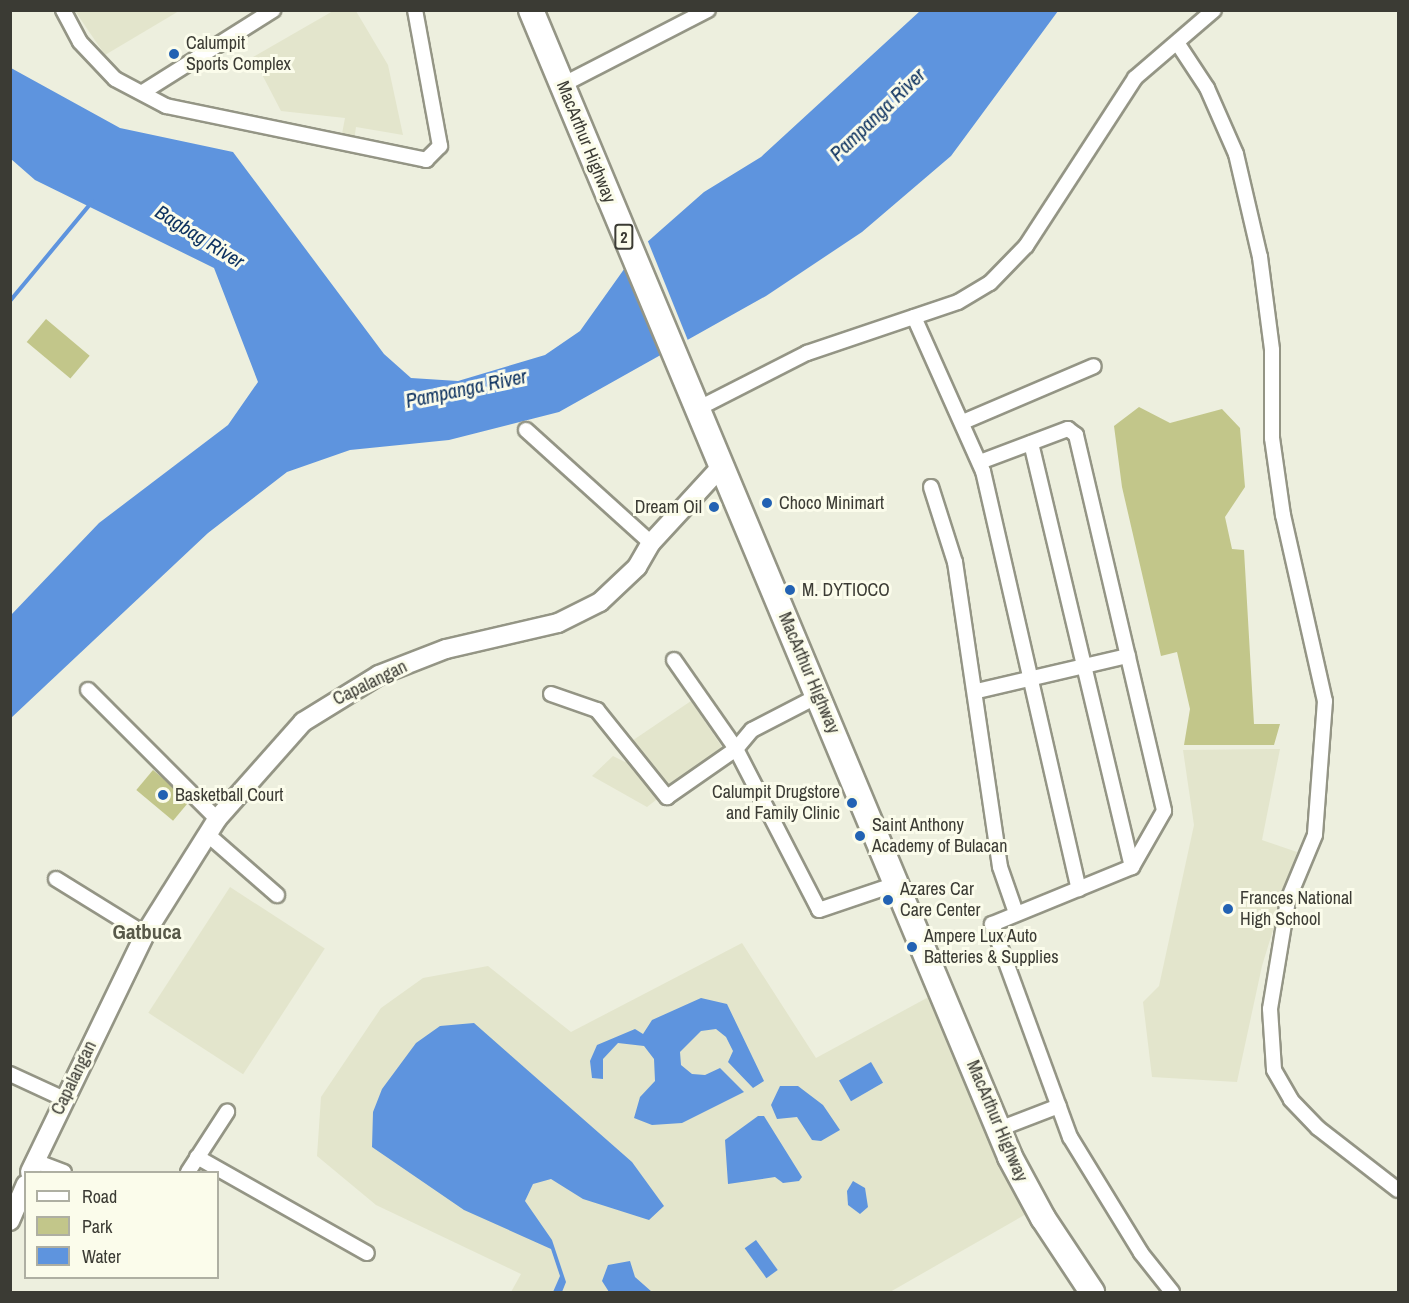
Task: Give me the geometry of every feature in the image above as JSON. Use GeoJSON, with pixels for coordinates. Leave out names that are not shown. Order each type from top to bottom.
{"type":"FeatureCollection","features":[{"type":"Feature","properties":{"kind":"highway","name":"MacArthur Highway"},"geometry":{"type":"LineString","coordinates":[[531,10],[695,410],[899,883],[999,1129],[1034,1204],[1092,1293]]}},
{"type":"Feature","properties":{"kind":"street"},"geometry":{"type":"LineString","coordinates":[[63,10],[80,42],[115,79],[180,111],[426,160],[440,147],[415,10]]}},
{"type":"Feature","properties":{"kind":"street"},"geometry":{"type":"LineString","coordinates":[[565,91],[708,10]]}},
{"type":"Feature","properties":{"kind":"street"},"geometry":{"type":"LineString","coordinates":[[695,410],[807,353],[958,302],[997,276],[1026,246],[1135,78],[1178,44],[1214,10]]}},
{"type":"Feature","properties":{"kind":"street"},"geometry":{"type":"LineString","coordinates":[[143,92],[267,12]]}},
{"type":"Feature","properties":{"kind":"street"},"geometry":{"type":"LineString","coordinates":[[1178,44],[1207,88],[1236,154],[1260,257],[1283,515],[1325,701],[1315,835],[1288,900],[1270,1009],[1274,1070],[1291,1100],[1318,1128],[1398,1190]]}},
{"type":"Feature","properties":{"kind":"street"},"geometry":{"type":"LineString","coordinates":[[914,317],[980,462],[1079,889]]}},
{"type":"Feature","properties":{"kind":"street"},"geometry":{"type":"LineString","coordinates":[[963,422],[1094,366]]}},
{"type":"Feature","properties":{"kind":"street"},"geometry":{"type":"LineString","coordinates":[[980,462],[1068,429],[1076,435],[1164,811],[1132,867],[992,924],[1059,1106],[1102,1194],[1172,1293]]}},
{"type":"Feature","properties":{"kind":"street"},"geometry":{"type":"LineString","coordinates":[[526,430],[651,543]]}},
{"type":"Feature","properties":{"kind":"street"},"geometry":{"type":"LineString","coordinates":[[1031,444],[1132,867]]}},
{"type":"Feature","properties":{"kind":"street","name":"Capalangan"},"geometry":{"type":"LineString","coordinates":[[33,1167],[145,934],[212,826],[303,722],[343,693],[446,649],[558,623],[600,602],[637,567],[651,543],[721,467]]}},
{"type":"Feature","properties":{"kind":"street"},"geometry":{"type":"LineString","coordinates":[[931,487],[955,562],[977,691],[1000,867],[1016,913]]}},
{"type":"Feature","properties":{"kind":"street"},"geometry":{"type":"LineString","coordinates":[[977,691],[1128,656]]}},
{"type":"Feature","properties":{"kind":"street"},"geometry":{"type":"LineString","coordinates":[[674,660],[736,749],[819,910],[899,883]]}},
{"type":"Feature","properties":{"kind":"street"},"geometry":{"type":"LineString","coordinates":[[88,690],[277,895]]}},
{"type":"Feature","properties":{"kind":"street"},"geometry":{"type":"LineString","coordinates":[[550,694],[597,710],[667,797],[736,749],[752,730],[818,696]]}},
{"type":"Feature","properties":{"kind":"street"},"geometry":{"type":"LineString","coordinates":[[56,879],[145,934]]}},
{"type":"Feature","properties":{"kind":"street"},"geometry":{"type":"LineString","coordinates":[[10,1074],[64,1099]]}},
{"type":"Feature","properties":{"kind":"street"},"geometry":{"type":"LineString","coordinates":[[999,1129],[1059,1106]]}},
{"type":"Feature","properties":{"kind":"street"},"geometry":{"type":"LineString","coordinates":[[189,1171],[227,1112]]}},
{"type":"Feature","properties":{"kind":"street"},"geometry":{"type":"LineString","coordinates":[[197,1157],[367,1253]]}},
{"type":"Feature","properties":{"kind":"street"},"geometry":{"type":"LineString","coordinates":[[33,1167],[54,1171]]}},
{"type":"Feature","properties":{"kind":"street"},"geometry":{"type":"LineString","coordinates":[[10,1221],[24,1190]]}},
{"type":"Feature","properties":{"kind":"shaded area"},"geometry":{"type":"Polygon","coordinates":[[[75,11],[179,11],[105,55],[75,11]]]}},
{"type":"Feature","properties":{"kind":"shaded area"},"geometry":{"type":"Polygon","coordinates":[[[333,11],[356,11],[388,65],[403,135],[356,127],[354,141],[341,139],[345,118],[281,111],[253,57],[333,11]]]}},
{"type":"Feature","properties":{"kind":"shaded area"},"geometry":{"type":"Polygon","coordinates":[[[691,701],[727,755],[666,796],[630,742],[691,701]]]}},
{"type":"Feature","properties":{"kind":"shaded area","name":"Frances National High School"},"geometry":{"type":"Polygon","coordinates":[[[1280,749],[1262,840],[1297,852],[1262,966],[1237,1082],[1152,1077],[1143,1002],[1159,986],[1194,825],[1183,750],[1280,749]]]}},
{"type":"Feature","properties":{"kind":"shaded area"},"geometry":{"type":"Polygon","coordinates":[[[630,755],[661,796],[647,807],[592,776],[613,756],[625,762],[630,755]]]}},
{"type":"Feature","properties":{"kind":"shaded area"},"geometry":{"type":"Polygon","coordinates":[[[230,887],[325,949],[243,1074],[148,1013],[230,887]]]}},
{"type":"Feature","properties":{"kind":"shaded area"},"geometry":{"type":"Polygon","coordinates":[[[742,943],[816,1058],[936,993],[1028,1213],[890,1292],[511,1292],[521,1274],[376,1205],[317,1156],[321,1097],[381,1008],[423,978],[488,966],[571,1032],[742,943]]]}},
{"type":"Feature","properties":{"kind":"green space"},"geometry":{"type":"Polygon","coordinates":[[[46,319],[90,356],[70,379],[27,342],[46,319]]]}},
{"type":"Feature","properties":{"kind":"green space"},"geometry":{"type":"Polygon","coordinates":[[[1139,407],[1170,423],[1222,409],[1240,428],[1245,487],[1225,517],[1232,549],[1244,550],[1254,724],[1280,724],[1274,745],[1184,745],[1190,709],[1177,652],[1161,656],[1122,487],[1114,426],[1139,407]]]}},
{"type":"Feature","properties":{"kind":"green space","name":"Basketball Court"},"geometry":{"type":"Polygon","coordinates":[[[153,770],[190,801],[173,821],[136,790],[153,770]]]}},
{"type":"Feature","properties":{"kind":"water"},"geometry":{"type":"Polygon","coordinates":[[[920,11],[1058,11],[951,156],[862,232],[766,296],[559,412],[449,440],[350,450],[287,472],[208,533],[11,718],[11,615],[99,523],[228,425],[258,382],[214,268],[35,180],[11,159],[11,68],[120,128],[233,152],[384,354],[411,378],[458,381],[545,355],[580,331],[637,251],[704,192],[761,157],[920,11]]]}},
{"type":"Feature","properties":{"kind":"water"},"geometry":{"type":"Polygon","coordinates":[[[701,998],[727,1004],[764,1081],[753,1088],[728,1062],[733,1051],[726,1037],[716,1029],[701,1031],[680,1052],[681,1065],[692,1074],[705,1075],[720,1068],[744,1092],[682,1123],[652,1125],[634,1118],[640,1097],[655,1081],[654,1059],[644,1046],[618,1043],[603,1059],[603,1079],[592,1078],[590,1061],[597,1045],[635,1029],[643,1034],[652,1020],[701,998]]]}},
{"type":"Feature","properties":{"kind":"water"},"geometry":{"type":"Polygon","coordinates":[[[474,1023],[632,1162],[664,1206],[649,1220],[583,1199],[551,1179],[533,1184],[525,1201],[552,1240],[566,1282],[562,1292],[553,1292],[560,1276],[551,1249],[464,1210],[372,1147],[373,1112],[382,1089],[416,1043],[440,1026],[474,1023]]]}},
{"type":"Feature","properties":{"kind":"water"},"geometry":{"type":"Polygon","coordinates":[[[871,1062],[883,1083],[851,1101],[839,1080],[871,1062]]]}},
{"type":"Feature","properties":{"kind":"water"},"geometry":{"type":"Polygon","coordinates":[[[780,1086],[798,1086],[823,1105],[840,1130],[821,1141],[812,1140],[797,1117],[777,1119],[771,1105],[780,1086]]]}},
{"type":"Feature","properties":{"kind":"water"},"geometry":{"type":"Polygon","coordinates":[[[758,1116],[764,1116],[802,1177],[799,1181],[783,1183],[775,1177],[728,1184],[725,1140],[758,1116]]]}},
{"type":"Feature","properties":{"kind":"water"},"geometry":{"type":"Polygon","coordinates":[[[853,1181],[865,1188],[868,1207],[860,1214],[848,1205],[847,1191],[853,1181]]]}},
{"type":"Feature","properties":{"kind":"water"},"geometry":{"type":"Polygon","coordinates":[[[756,1240],[778,1270],[766,1278],[745,1248],[756,1240]]]}},
{"type":"Feature","properties":{"kind":"water"},"geometry":{"type":"Polygon","coordinates":[[[630,1261],[635,1277],[652,1292],[609,1292],[602,1281],[608,1265],[630,1261]]]}},
{"type":"Feature","properties":{"kind":"pier"},"geometry":{"type":"Polygon","coordinates":[[[647,239],[689,342],[674,348],[632,245],[647,239]]]}},
{"type":"Feature","properties":{"kind":"waterway"},"geometry":{"type":"LineString","coordinates":[[10,301],[92,202]]}},
{"type":"Feature","properties":{"kind":"place","name":"Calumpit Sports Complex"},"geometry":{"type":"Point","coordinates":[174,54]}},
{"type":"Feature","properties":{"kind":"place","name":"Choco Minimart"},"geometry":{"type":"Point","coordinates":[767,503]}},
{"type":"Feature","properties":{"kind":"place","name":"Dream Oil"},"geometry":{"type":"Point","coordinates":[714,507]}},
{"type":"Feature","properties":{"kind":"place","name":"M. DYTIOCO"},"geometry":{"type":"Point","coordinates":[790,590]}},
{"type":"Feature","properties":{"kind":"place","name":"Basketball Court"},"geometry":{"type":"Point","coordinates":[163,795]}},
{"type":"Feature","properties":{"kind":"place","name":"Calumpit Drugstore and Family Clinic"},"geometry":{"type":"Point","coordinates":[852,803]}},
{"type":"Feature","properties":{"kind":"place","name":"Saint Anthony Academy of Bulacan"},"geometry":{"type":"Point","coordinates":[860,836]}},
{"type":"Feature","properties":{"kind":"place","name":"Azares Car Care Center"},"geometry":{"type":"Point","coordinates":[888,900]}},
{"type":"Feature","properties":{"kind":"place","name":"Frances National High School"},"geometry":{"type":"Point","coordinates":[1228,909]}},
{"type":"Feature","properties":{"kind":"place","name":"Ampere Lux Auto Batteries & Supplies"},"geometry":{"type":"Point","coordinates":[912,947]}},
{"type":"Feature","properties":{"kind":"district","name":"Gatbuca"},"geometry":{"type":"Point","coordinates":[147,932]}},
{"type":"Feature","properties":{"kind":"water label","name":"Pampanga River"},"geometry":{"type":"Point","coordinates":[877,114]}},
{"type":"Feature","properties":{"kind":"water label","name":"Bagbag River"},"geometry":{"type":"Point","coordinates":[200,236]}},
{"type":"Feature","properties":{"kind":"water label","name":"Pampanga River"},"geometry":{"type":"Point","coordinates":[466,388]}}]}
